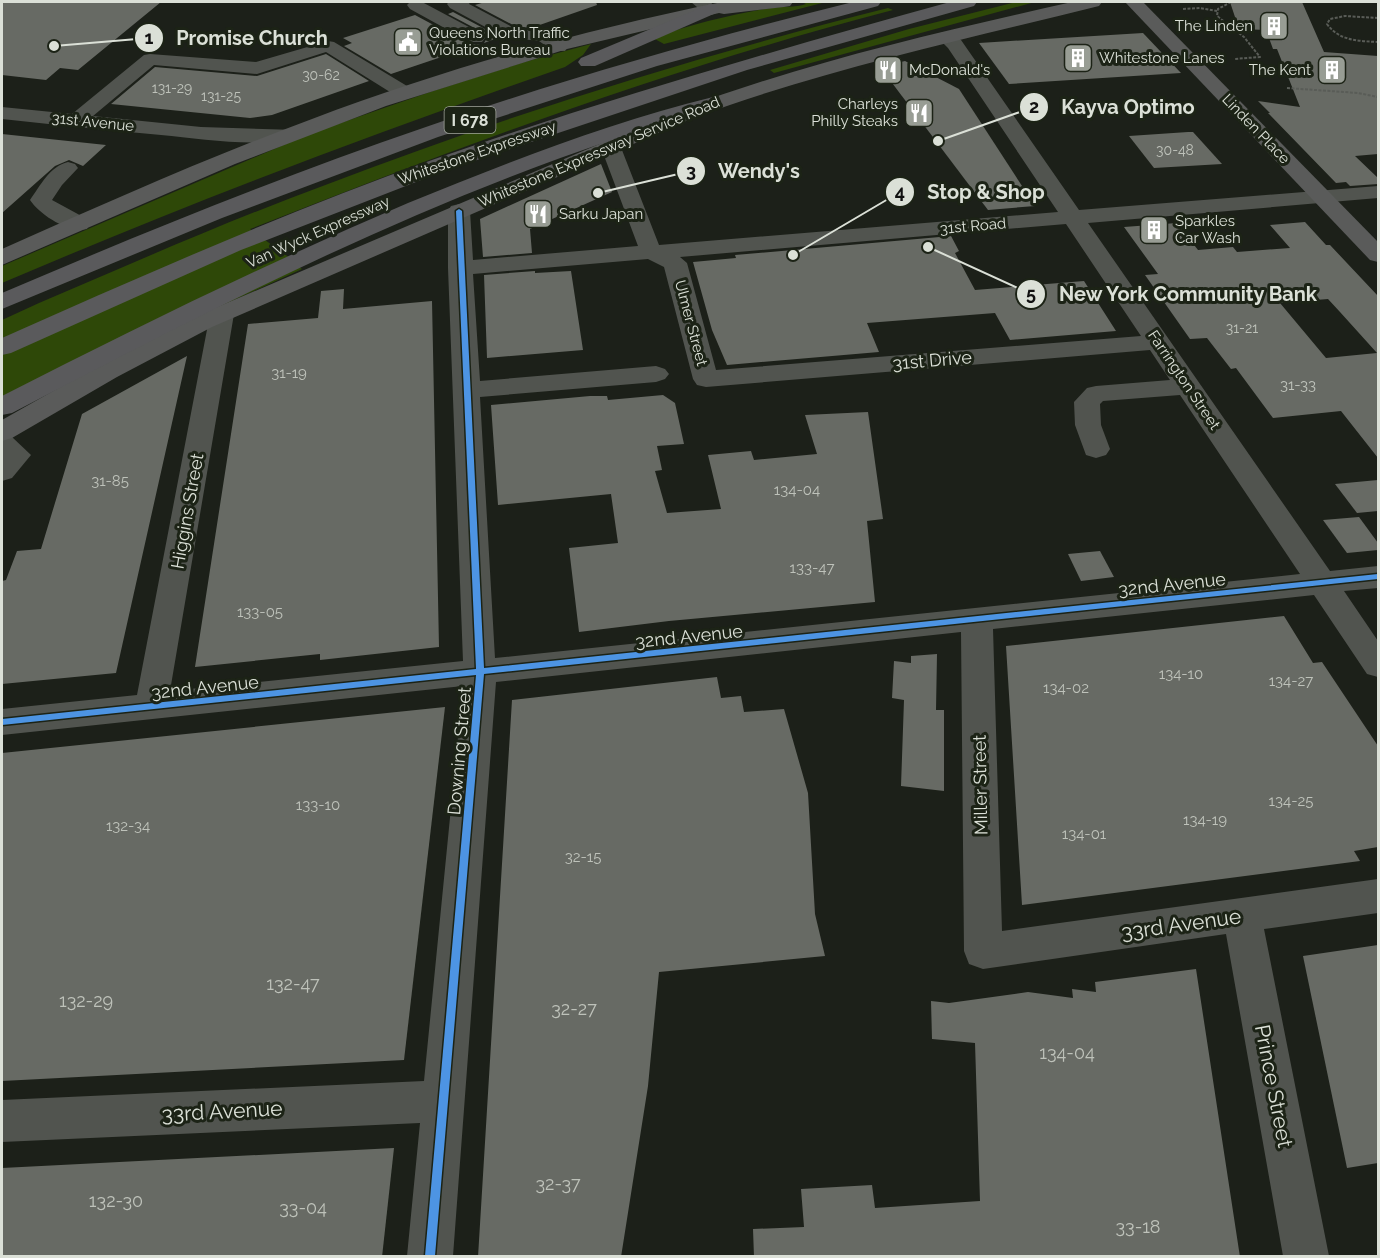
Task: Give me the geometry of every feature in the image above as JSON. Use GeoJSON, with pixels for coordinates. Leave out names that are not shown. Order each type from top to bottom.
{"type":"FeatureCollection","features":[{"type":"Feature","properties":{"kind":"highway","name":"Whitestone Expressway"},"geometry":{"type":"LineString","coordinates":[[2,302],[224,208],[529,100],[720,41],[872,2]]}},
{"type":"Feature","properties":{"kind":"highway","name":"Van Wyck Expressway"},"geometry":{"type":"LineString","coordinates":[[2,393],[126,325],[277,249],[527,141],[646,96],[798,48],[965,2]]}},
{"type":"Feature","properties":{"kind":"highway"},"geometry":{"type":"LineString","coordinates":[[224,208],[572,69],[704,5]]}},
{"type":"Feature","properties":{"kind":"highway"},"geometry":{"type":"LineString","coordinates":[[2,347],[277,249],[407,212],[546,155],[627,126],[713,103]]}},
{"type":"Feature","properties":{"kind":"highway"},"geometry":{"type":"LineString","coordinates":[[2,407],[154,328],[277,249]]}},
{"type":"Feature","properties":{"kind":"highway"},"geometry":{"type":"LineString","coordinates":[[2,418],[108,370]]}},
{"type":"Feature","properties":{"kind":"main road"},"geometry":{"type":"LineString","coordinates":[[2,258],[215,164],[411,90],[704,5],[746,2]]}},
{"type":"Feature","properties":{"kind":"main road"},"geometry":{"type":"LineString","coordinates":[[704,5],[740,9],[784,2]]}},
{"type":"Feature","properties":{"kind":"main road"},"geometry":{"type":"LineString","coordinates":[[946,37],[965,24],[1043,2]]}},
{"type":"Feature","properties":{"kind":"main road","name":"Whitestone Expressway Service Road"},"geometry":{"type":"LineString","coordinates":[[2,432],[108,370],[222,314],[610,145],[713,103],[830,65],[1093,2]]}},
{"type":"Feature","properties":{"kind":"main road","name":"Linden Place"},"geometry":{"type":"LineString","coordinates":[[1134,2],[1378,255]]}},
{"type":"Feature","properties":{"kind":"street"},"geometry":{"type":"LineString","coordinates":[[462,2],[456,4],[510,33],[544,36],[559,47]]}},
{"type":"Feature","properties":{"kind":"street"},"geometry":{"type":"LineString","coordinates":[[416,5],[478,39]]}},
{"type":"Feature","properties":{"kind":"street"},"geometry":{"type":"LineString","coordinates":[[336,31],[334,34],[336,38],[411,90]]}},
{"type":"Feature","properties":{"kind":"street","name":"Farrington Street"},"geometry":{"type":"LineString","coordinates":[[946,37],[955,44],[1378,666]]}},
{"type":"Feature","properties":{"kind":"street"},"geometry":{"type":"LineString","coordinates":[[76,121],[150,59],[258,69],[328,46],[411,90]]}},
{"type":"Feature","properties":{"kind":"street","name":"31st Avenue"},"geometry":{"type":"LineString","coordinates":[[2,113],[184,132],[252,136],[290,134]]}},
{"type":"Feature","properties":{"kind":"street","name":"31st Avenue"},"geometry":{"type":"LineString","coordinates":[[184,132],[209,138],[220,145],[222,154],[215,164]]}},
{"type":"Feature","properties":{"kind":"street"},"geometry":{"type":"LineString","coordinates":[[610,145],[651,252]]}},
{"type":"Feature","properties":{"kind":"street"},"geometry":{"type":"LineString","coordinates":[[69,168],[54,181],[41,200],[45,206],[79,224]]}},
{"type":"Feature","properties":{"kind":"street","name":"31st Road"},"geometry":{"type":"LineString","coordinates":[[460,268],[1378,192]]}},
{"type":"Feature","properties":{"kind":"street","name":"Downing Street"},"geometry":{"type":"LineString","coordinates":[[430,1257],[480,674],[459,211]]}},
{"type":"Feature","properties":{"kind":"street","name":"Ulmer Street"},"geometry":{"type":"LineString","coordinates":[[651,252],[675,263],[706,379]]}},
{"type":"Feature","properties":{"kind":"street","name":"Higgins Street"},"geometry":{"type":"LineString","coordinates":[[151,707],[222,314]]}},
{"type":"Feature","properties":{"kind":"street","name":"31st Drive"},"geometry":{"type":"LineString","coordinates":[[706,379],[1158,342]]}},
{"type":"Feature","properties":{"kind":"street"},"geometry":{"type":"LineString","coordinates":[[466,390],[656,374]]}},
{"type":"Feature","properties":{"kind":"street"},"geometry":{"type":"LineString","coordinates":[[1096,449],[1088,425],[1087,402],[1096,394],[1188,386]]}},
{"type":"Feature","properties":{"kind":"street"},"geometry":{"type":"LineString","coordinates":[[2,443],[18,455],[2,472]]}},
{"type":"Feature","properties":{"kind":"street","name":"32nd Avenue"},"geometry":{"type":"LineString","coordinates":[[2,722],[480,674],[1378,577]]}},
{"type":"Feature","properties":{"kind":"street","name":"Miller Street"},"geometry":{"type":"LineString","coordinates":[[977,620],[983,951]]}},
{"type":"Feature","properties":{"kind":"street","name":"33rd Avenue"},"geometry":{"type":"LineString","coordinates":[[983,951],[1378,896]]}},
{"type":"Feature","properties":{"kind":"street","name":"Prince Street"},"geometry":{"type":"LineString","coordinates":[[1242,915],[1306,1257]]}},
{"type":"Feature","properties":{"kind":"street","name":"33rd Avenue"},"geometry":{"type":"LineString","coordinates":[[2,1121],[443,1101]]}},
{"type":"Feature","properties":{"kind":"path"},"geometry":{"type":"LineString","coordinates":[[1217,11],[1221,6],[1231,2]]}},
{"type":"Feature","properties":{"kind":"path"},"geometry":{"type":"LineString","coordinates":[[1183,9],[1200,8],[1217,11]]}},
{"type":"Feature","properties":{"kind":"path"},"geometry":{"type":"LineString","coordinates":[[1217,11],[1219,18],[1244,37],[1260,57],[1234,59]]}},
{"type":"Feature","properties":{"kind":"path"},"geometry":{"type":"LineString","coordinates":[[1378,18],[1345,16],[1330,19],[1327,24],[1331,30],[1342,37],[1357,41],[1378,42]]}},
{"type":"Feature","properties":{"kind":"path"},"geometry":{"type":"LineString","coordinates":[[1287,88],[1358,93],[1378,97]]}},
{"type":"Feature","properties":{"kind":"green space"},"geometry":{"type":"Polygon","coordinates":[[[802,2],[826,2],[664,44],[653,38],[726,17],[770,8],[806,4],[802,2]]]}},
{"type":"Feature","properties":{"kind":"green space"},"geometry":{"type":"Polygon","coordinates":[[[1016,2],[1035,2],[774,73],[770,70],[909,29],[1016,2]]]}},
{"type":"Feature","properties":{"kind":"green space"},"geometry":{"type":"Polygon","coordinates":[[[888,8],[893,10],[729,57],[568,110],[488,138],[250,229],[302,269],[186,322],[45,392],[2,408],[2,320],[39,303],[255,212],[466,134],[676,66],[888,8]]]}},
{"type":"Feature","properties":{"kind":"green space"},"geometry":{"type":"Polygon","coordinates":[[[591,44],[583,55],[565,67],[281,170],[2,283],[2,266],[309,134],[433,91],[591,44]]]}},
{"type":"Feature","properties":{"kind":"building"},"geometry":{"type":"Polygon","coordinates":[[[2,2],[161,2],[78,70],[60,68],[46,80],[2,75],[2,2]]]}},
{"type":"Feature","properties":{"kind":"building"},"geometry":{"type":"Polygon","coordinates":[[[485,2],[596,2],[597,5],[531,28],[515,26],[475,5],[485,2]]]}},
{"type":"Feature","properties":{"kind":"building"},"geometry":{"type":"Polygon","coordinates":[[[1230,2],[1302,2],[1324,52],[1378,56],[1378,154],[1355,156],[1378,178],[1378,184],[1350,186],[1346,182],[1336,183],[1258,101],[1300,107],[1277,49],[1273,49],[1266,30],[1239,29],[1230,2]]]}},
{"type":"Feature","properties":{"kind":"building"},"geometry":{"type":"Polygon","coordinates":[[[453,12],[500,37],[484,43],[487,38],[484,33],[448,14],[453,12]]]}},
{"type":"Feature","properties":{"kind":"building","name":"Queens North Traffic Violations Bureau"},"geometry":{"type":"Polygon","coordinates":[[[415,15],[469,44],[480,44],[391,74],[344,46],[352,43],[343,38],[415,15]]]}},
{"type":"Feature","properties":{"kind":"building","name":"Whitestone Lanes"},"geometry":{"type":"Polygon","coordinates":[[[1143,33],[1181,73],[1009,84],[979,43],[1143,33]]]}},
{"type":"Feature","properties":{"kind":"building"},"geometry":{"type":"Polygon","coordinates":[[[326,54],[369,81],[272,115],[250,118],[111,104],[155,67],[257,76],[326,54]]]}},
{"type":"Feature","properties":{"kind":"building"},"geometry":{"type":"Polygon","coordinates":[[[905,61],[959,89],[1035,206],[988,210],[880,67],[905,61]]]}},
{"type":"Feature","properties":{"kind":"building"},"geometry":{"type":"Polygon","coordinates":[[[1193,132],[1222,164],[1154,168],[1129,136],[1193,132]]]}},
{"type":"Feature","properties":{"kind":"building"},"geometry":{"type":"Polygon","coordinates":[[[2,134],[106,145],[83,166],[69,160],[55,166],[2,213],[2,134]]]}},
{"type":"Feature","properties":{"kind":"building"},"geometry":{"type":"Polygon","coordinates":[[[601,164],[612,192],[530,229],[532,253],[483,257],[480,219],[601,164]]]}},
{"type":"Feature","properties":{"kind":"building"},"geometry":{"type":"Polygon","coordinates":[[[1305,222],[1378,296],[1378,458],[1341,411],[1273,418],[1236,368],[1231,369],[1207,338],[1190,339],[1145,275],[1158,274],[1124,227],[1177,223],[1198,250],[1233,247],[1237,252],[1290,248],[1270,225],[1305,222]],[[1328,299],[1280,303],[1326,358],[1377,353],[1328,299]]]}},
{"type":"Feature","properties":{"kind":"building"},"geometry":{"type":"Polygon","coordinates":[[[951,236],[959,251],[955,253],[975,290],[1084,281],[1116,331],[1010,340],[995,313],[867,323],[879,352],[727,365],[712,330],[693,262],[736,258],[735,255],[951,236]]]}},
{"type":"Feature","properties":{"kind":"building"},"geometry":{"type":"Polygon","coordinates":[[[535,271],[535,273],[571,271],[583,350],[487,358],[484,275],[535,271]]]}},
{"type":"Feature","properties":{"kind":"building"},"geometry":{"type":"Polygon","coordinates":[[[344,289],[343,309],[432,301],[439,647],[320,660],[320,654],[195,667],[248,324],[318,318],[321,291],[344,289]]]}},
{"type":"Feature","properties":{"kind":"building"},"geometry":{"type":"Polygon","coordinates":[[[187,356],[116,673],[2,684],[2,581],[6,580],[17,551],[41,549],[82,414],[187,356]]]}},
{"type":"Feature","properties":{"kind":"building"},"geometry":{"type":"Polygon","coordinates":[[[663,395],[675,403],[684,444],[657,446],[662,470],[655,471],[667,513],[721,509],[708,455],[751,451],[754,460],[817,454],[805,415],[868,412],[883,519],[867,521],[875,602],[669,621],[579,632],[569,548],[618,543],[611,494],[498,505],[491,405],[590,396],[607,396],[608,400],[663,395]]]}},
{"type":"Feature","properties":{"kind":"building"},"geometry":{"type":"Polygon","coordinates":[[[1378,480],[1378,511],[1357,513],[1335,484],[1378,480]]]}},
{"type":"Feature","properties":{"kind":"building"},"geometry":{"type":"Polygon","coordinates":[[[1359,517],[1378,543],[1378,550],[1347,553],[1323,520],[1359,517]]]}},
{"type":"Feature","properties":{"kind":"building"},"geometry":{"type":"Polygon","coordinates":[[[1100,551],[1114,577],[1081,581],[1068,554],[1100,551]]]}},
{"type":"Feature","properties":{"kind":"building"},"geometry":{"type":"Polygon","coordinates":[[[1284,616],[1313,663],[1322,662],[1378,746],[1378,847],[1354,851],[1360,861],[1022,905],[1006,646],[1284,616]]]}},
{"type":"Feature","properties":{"kind":"building"},"geometry":{"type":"Polygon","coordinates":[[[937,654],[936,710],[944,710],[944,791],[901,786],[904,700],[892,698],[894,661],[911,663],[911,656],[937,654]]]}},
{"type":"Feature","properties":{"kind":"building"},"geometry":{"type":"Polygon","coordinates":[[[717,677],[721,698],[741,696],[744,712],[784,709],[808,793],[815,914],[825,956],[659,972],[648,1086],[621,1257],[478,1257],[512,700],[717,677]]]}},
{"type":"Feature","properties":{"kind":"building"},"geometry":{"type":"Polygon","coordinates":[[[445,707],[404,1060],[2,1081],[2,753],[445,707]]]}},
{"type":"Feature","properties":{"kind":"building"},"geometry":{"type":"Polygon","coordinates":[[[1378,945],[1378,1163],[1347,1168],[1303,956],[1378,945]]]}},
{"type":"Feature","properties":{"kind":"building"},"geometry":{"type":"Polygon","coordinates":[[[1196,969],[1240,1257],[754,1257],[753,1229],[804,1227],[801,1189],[872,1185],[875,1208],[980,1201],[975,1043],[932,1039],[931,1001],[949,1003],[1028,992],[1073,998],[1072,989],[1096,992],[1095,982],[1196,969]]]}},
{"type":"Feature","properties":{"kind":"building"},"geometry":{"type":"Polygon","coordinates":[[[394,1148],[382,1257],[2,1257],[2,1168],[394,1148]]]}},
{"type":"Feature","properties":{"kind":"cycle path"},"geometry":{"type":"LineString","coordinates":[[430,1256],[480,674],[459,211]]}},
{"type":"Feature","properties":{"kind":"cycle path"},"geometry":{"type":"LineString","coordinates":[[2,722],[1378,577]]}},
{"type":"Feature","properties":{"kind":"place","name":"The Linden"},"geometry":{"type":"Point","coordinates":[1274,26]}},
{"type":"Feature","properties":{"kind":"place","name":"Queens North Traffic Violations Bureau"},"geometry":{"type":"Point","coordinates":[408,42]}},
{"type":"Feature","properties":{"kind":"place","name":"Promise Church"},"geometry":{"type":"Point","coordinates":[54,46]}},
{"type":"Feature","properties":{"kind":"place","name":"Whitestone Lanes"},"geometry":{"type":"Point","coordinates":[1078,58]}},
{"type":"Feature","properties":{"kind":"place","name":"McDonald's"},"geometry":{"type":"Point","coordinates":[888,70]}},
{"type":"Feature","properties":{"kind":"place","name":"The Kent"},"geometry":{"type":"Point","coordinates":[1332,70]}},
{"type":"Feature","properties":{"kind":"place","name":"Charleys Philly Steaks"},"geometry":{"type":"Point","coordinates":[919,113]}},
{"type":"Feature","properties":{"kind":"place","name":"Kayva Optimo"},"geometry":{"type":"Point","coordinates":[938,141]}},
{"type":"Feature","properties":{"kind":"place","name":"Wendy's"},"geometry":{"type":"Point","coordinates":[598,193]}},
{"type":"Feature","properties":{"kind":"place","name":"Sarku Japan"},"geometry":{"type":"Point","coordinates":[538,214]}},
{"type":"Feature","properties":{"kind":"place","name":"Sparkles Car Wash"},"geometry":{"type":"Point","coordinates":[1154,230]}},
{"type":"Feature","properties":{"kind":"place","name":"New York Community Bank"},"geometry":{"type":"Point","coordinates":[928,247]}},
{"type":"Feature","properties":{"kind":"place","name":"Stop & Shop"},"geometry":{"type":"Point","coordinates":[793,255]}}]}
